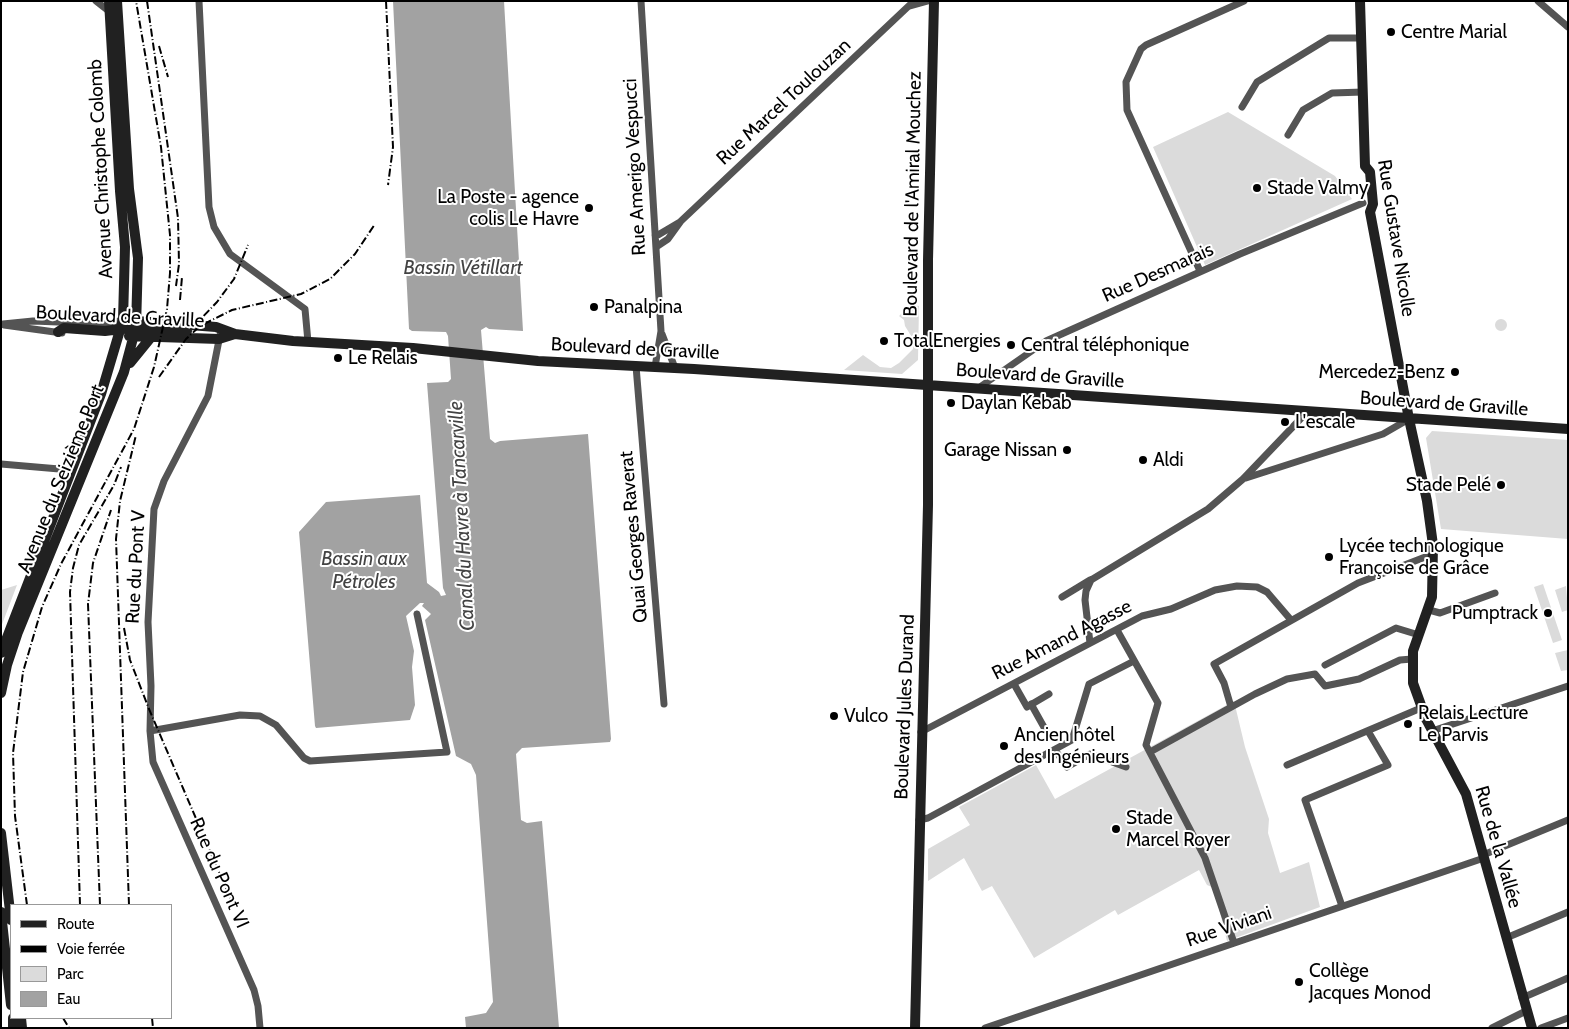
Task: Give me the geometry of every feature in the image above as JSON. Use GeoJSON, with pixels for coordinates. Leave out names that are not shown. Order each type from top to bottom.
{"type":"FeatureCollection","features":[{"type":"Feature","properties":{"kind":"main road","name":"Avenue Christophe Colomb"},"geometry":{"type":"LineString","coordinates":[[109,1],[129,328]]}},
{"type":"Feature","properties":{"kind":"main road"},"geometry":{"type":"LineString","coordinates":[[99,428],[104,402],[129,328],[138,258],[129,189],[117,1]]}},
{"type":"Feature","properties":{"kind":"main road","name":"Boulevard de l'Amiral Mouchez"},"geometry":{"type":"LineString","coordinates":[[928,387],[934,1]]}},
{"type":"Feature","properties":{"kind":"main road","name":"Rue Gustave Nicolle"},"geometry":{"type":"LineString","coordinates":[[1360,1],[1365,166],[1370,172],[1373,204],[1371,214],[1409,419]]}},
{"type":"Feature","properties":{"kind":"main road"},"geometry":{"type":"LineString","coordinates":[[58,332],[64,328],[106,330],[129,328]]}},
{"type":"Feature","properties":{"kind":"main road","name":"Boulevard de Graville"},"geometry":{"type":"LineString","coordinates":[[129,328],[220,334]]}},
{"type":"Feature","properties":{"kind":"main road","name":"Boulevard de Graville"},"geometry":{"type":"LineString","coordinates":[[129,328],[152,336],[235,334],[308,342],[446,351],[509,358],[1568,429]]}},
{"type":"Feature","properties":{"kind":"main road","name":"Avenue du Seizième Port"},"geometry":{"type":"LineString","coordinates":[[1,693],[18,632],[99,428],[124,372],[129,328]]}},
{"type":"Feature","properties":{"kind":"main road","name":"Avenue du Seizième Port"},"geometry":{"type":"LineString","coordinates":[[1,653],[71,470],[129,328]]}},
{"type":"Feature","properties":{"kind":"main road"},"geometry":{"type":"LineString","coordinates":[[124,372],[152,336]]}},
{"type":"Feature","properties":{"kind":"main road","name":"Boulevard Jules Durand"},"geometry":{"type":"LineString","coordinates":[[915,1028],[928,505],[928,387]]}},
{"type":"Feature","properties":{"kind":"main road","name":"Rue de la Vallée"},"geometry":{"type":"LineString","coordinates":[[1409,419],[1427,502],[1433,554],[1432,591],[1429,610],[1418,635],[1412,659],[1413,683],[1421,708],[1466,794],[1532,1028]]}},
{"type":"Feature","properties":{"kind":"main road"},"geometry":{"type":"LineString","coordinates":[[1,833],[10,911]]}},
{"type":"Feature","properties":{"kind":"main road"},"geometry":{"type":"LineString","coordinates":[[1,912],[10,990]]}},
{"type":"Feature","properties":{"kind":"street"},"geometry":{"type":"LineString","coordinates":[[96,1],[105,6],[110,13]]}},
{"type":"Feature","properties":{"kind":"street"},"geometry":{"type":"LineString","coordinates":[[199,1],[209,207],[214,227],[230,254],[305,309],[308,342]]}},
{"type":"Feature","properties":{"kind":"street","name":"Rue Amerigo Vespucci"},"geometry":{"type":"LineString","coordinates":[[642,1],[661,331],[655,367]]}},
{"type":"Feature","properties":{"kind":"street","name":"Rue Marcel Toulouzan"},"geometry":{"type":"LineString","coordinates":[[656,248],[668,239],[681,221],[910,3],[928,1]]}},
{"type":"Feature","properties":{"kind":"street"},"geometry":{"type":"LineString","coordinates":[[1200,271],[1127,110],[1126,82],[1141,48],[1244,1]]}},
{"type":"Feature","properties":{"kind":"street"},"geometry":{"type":"LineString","coordinates":[[1538,1],[1568,27]]}},
{"type":"Feature","properties":{"kind":"street"},"geometry":{"type":"LineString","coordinates":[[1242,107],[1257,82],[1329,38],[1362,38]]}},
{"type":"Feature","properties":{"kind":"street"},"geometry":{"type":"LineString","coordinates":[[1288,135],[1303,110],[1332,93],[1363,92]]}},
{"type":"Feature","properties":{"kind":"street","name":"Rue Desmarais"},"geometry":{"type":"LineString","coordinates":[[976,389],[1046,341],[1200,271],[1363,203]]}},
{"type":"Feature","properties":{"kind":"street","name":"Rue Marcel Toulouzan"},"geometry":{"type":"LineString","coordinates":[[655,235],[681,221]]}},
{"type":"Feature","properties":{"kind":"street","name":"Boulevard de Graville"},"geometry":{"type":"LineString","coordinates":[[2,324],[33,320],[108,324],[129,328]]}},
{"type":"Feature","properties":{"kind":"street","name":"Boulevard de Graville"},"geometry":{"type":"LineString","coordinates":[[2,324],[16,328],[58,332]]}},
{"type":"Feature","properties":{"kind":"street","name":"Rue Amerigo Vespucci"},"geometry":{"type":"LineString","coordinates":[[661,331],[675,368]]}},
{"type":"Feature","properties":{"kind":"street","name":"Rue du Pont V"},"geometry":{"type":"LineString","coordinates":[[150,731],[148,622],[154,508],[164,481],[208,396],[220,334]]}},
{"type":"Feature","properties":{"kind":"street","name":"Quai Georges Raverat"},"geometry":{"type":"LineString","coordinates":[[636,366],[664,704]]}},
{"type":"Feature","properties":{"kind":"street"},"geometry":{"type":"LineString","coordinates":[[1062,597],[1208,509],[1243,479],[1307,412]]}},
{"type":"Feature","properties":{"kind":"street"},"geometry":{"type":"LineString","coordinates":[[1243,479],[1383,434],[1409,419]]}},
{"type":"Feature","properties":{"kind":"street"},"geometry":{"type":"LineString","coordinates":[[1,464],[71,470]]}},
{"type":"Feature","properties":{"kind":"street"},"geometry":{"type":"LineString","coordinates":[[1232,707],[1224,683],[1214,664],[1358,583],[1433,554]]}},
{"type":"Feature","properties":{"kind":"street"},"geometry":{"type":"LineString","coordinates":[[1090,644],[1085,600],[1091,580]]}},
{"type":"Feature","properties":{"kind":"street","name":"Rue Amand Agasse"},"geometry":{"type":"LineString","coordinates":[[922,732],[1142,616],[1171,609],[1215,590],[1237,586],[1257,587],[1268,592],[1291,620]]}},
{"type":"Feature","properties":{"kind":"street"},"geometry":{"type":"LineString","coordinates":[[1429,610],[1440,613],[1495,593]]}},
{"type":"Feature","properties":{"kind":"street"},"geometry":{"type":"LineString","coordinates":[[150,731],[240,715],[260,716],[276,726],[304,758],[310,761],[447,752],[418,614]]}},
{"type":"Feature","properties":{"kind":"street"},"geometry":{"type":"LineString","coordinates":[[1325,665],[1396,628],[1418,635]]}},
{"type":"Feature","properties":{"kind":"street"},"geometry":{"type":"LineString","coordinates":[[1117,630],[1158,703],[1146,745],[1205,858],[1234,943]]}},
{"type":"Feature","properties":{"kind":"street"},"geometry":{"type":"LineString","coordinates":[[1150,752],[1287,679],[1315,674],[1325,686],[1359,678],[1400,660],[1412,659]]}},
{"type":"Feature","properties":{"kind":"street"},"geometry":{"type":"LineString","coordinates":[[919,820],[928,818],[1072,740],[1089,684],[1134,661]]}},
{"type":"Feature","properties":{"kind":"street"},"geometry":{"type":"LineString","coordinates":[[1014,684],[1027,707],[1048,694]]}},
{"type":"Feature","properties":{"kind":"street"},"geometry":{"type":"LineString","coordinates":[[1432,731],[1568,686]]}},
{"type":"Feature","properties":{"kind":"street"},"geometry":{"type":"LineString","coordinates":[[1031,704],[1045,729]]}},
{"type":"Feature","properties":{"kind":"street"},"geometry":{"type":"LineString","coordinates":[[1287,765],[1421,708]]}},
{"type":"Feature","properties":{"kind":"street"},"geometry":{"type":"LineString","coordinates":[[1342,906],[1305,800],[1388,765],[1368,730]]}},
{"type":"Feature","properties":{"kind":"street","name":"Rue du Pont VI"},"geometry":{"type":"LineString","coordinates":[[150,731],[153,762],[254,990],[260,1028]]}},
{"type":"Feature","properties":{"kind":"street"},"geometry":{"type":"LineString","coordinates":[[1055,750],[1067,767],[1090,754],[1126,767]]}},
{"type":"Feature","properties":{"kind":"street","name":"Rue Viviani"},"geometry":{"type":"LineString","coordinates":[[985,1028],[1484,857],[1568,820]]}},
{"type":"Feature","properties":{"kind":"street"},"geometry":{"type":"LineString","coordinates":[[1506,938],[1568,912]]}},
{"type":"Feature","properties":{"kind":"street"},"geometry":{"type":"LineString","coordinates":[[1522,998],[1568,978]]}},
{"type":"Feature","properties":{"kind":"street"},"geometry":{"type":"LineString","coordinates":[[1492,1028],[1526,1011]]}},
{"type":"Feature","properties":{"kind":"street"},"geometry":{"type":"LineString","coordinates":[[1540,1028],[1568,1018]]}},
{"type":"Feature","properties":{"kind":"green space","name":"Stade Valmy"},"geometry":{"type":"Polygon","coordinates":[[[1228,112],[1335,176],[1352,199],[1205,265],[1153,147],[1228,112]]]}},
{"type":"Feature","properties":{"kind":"green space"},"geometry":{"type":"Polygon","coordinates":[[[911,305],[919,306],[918,360],[902,374],[844,370],[863,355],[880,367],[891,368],[899,363],[913,349],[913,339],[905,326],[904,320],[899,316],[911,305]]]}},
{"type":"Feature","properties":{"kind":"green space"},"geometry":{"type":"Polygon","coordinates":[[[1501,319],[1507,325],[1501,331],[1495,325],[1501,319]]]}},
{"type":"Feature","properties":{"kind":"green space","name":"Stade Pelé"},"geometry":{"type":"Polygon","coordinates":[[[1432,431],[1568,440],[1568,539],[1441,529],[1426,438],[1432,431]]]}},
{"type":"Feature","properties":{"kind":"green space","name":"Pumptrack"},"geometry":{"type":"Polygon","coordinates":[[[1543,584],[1562,640],[1553,643],[1534,587],[1543,584]]]}},
{"type":"Feature","properties":{"kind":"green space"},"geometry":{"type":"Polygon","coordinates":[[[17,585],[1,627],[1,590],[17,585]]]}},
{"type":"Feature","properties":{"kind":"green space"},"geometry":{"type":"Polygon","coordinates":[[[1566,586],[1568,610],[1562,612],[1555,590],[1566,586]]]}},
{"type":"Feature","properties":{"kind":"green space"},"geometry":{"type":"Polygon","coordinates":[[[1568,650],[1568,670],[1561,671],[1555,653],[1568,650]]]}},
{"type":"Feature","properties":{"kind":"green space","name":"Stade Marcel Royer"},"geometry":{"type":"Polygon","coordinates":[[[1234,701],[1245,747],[1269,819],[1268,833],[1280,873],[1309,862],[1320,907],[1227,941],[1214,888],[1207,885],[1199,870],[1118,915],[1115,910],[1034,958],[992,886],[982,891],[964,858],[928,881],[928,849],[970,825],[959,807],[1036,765],[1055,799],[1234,701]]]}},
{"type":"Feature","properties":{"kind":"water"},"geometry":{"type":"Polygon","coordinates":[[[393,1],[504,1],[523,331],[489,329],[486,327],[481,330],[490,439],[495,443],[500,441],[588,434],[611,739],[610,742],[522,748],[516,754],[521,820],[527,823],[542,821],[559,1028],[466,1028],[465,1017],[486,1013],[493,1002],[476,775],[471,764],[456,756],[425,620],[431,614],[422,606],[424,603],[420,603],[406,616],[414,651],[412,667],[415,705],[410,720],[316,728],[315,726],[299,532],[326,502],[420,495],[427,583],[439,592],[441,596],[446,595],[443,588],[427,383],[448,382],[451,379],[448,336],[446,332],[412,331],[409,329],[393,1]]]}},
{"type":"Feature","properties":{"kind":"railway"},"geometry":{"type":"LineString","coordinates":[[27,904],[15,816],[13,753],[23,672],[42,607],[61,564],[134,429],[154,367],[167,309],[170,273],[170,235],[161,147],[136,1]]}},
{"type":"Feature","properties":{"kind":"railway"},"geometry":{"type":"LineString","coordinates":[[147,1],[178,218],[179,264],[176,286]]}},
{"type":"Feature","properties":{"kind":"railway"},"geometry":{"type":"LineString","coordinates":[[386,1],[393,147],[388,185]]}},
{"type":"Feature","properties":{"kind":"railway"},"geometry":{"type":"LineString","coordinates":[[159,46],[168,77]]}},
{"type":"Feature","properties":{"kind":"railway"},"geometry":{"type":"LineString","coordinates":[[159,377],[186,339],[200,326],[232,310],[301,294],[330,279],[355,254],[375,224]]}},
{"type":"Feature","properties":{"kind":"railway"},"geometry":{"type":"LineString","coordinates":[[194,326],[217,302],[234,279],[248,245]]}},
{"type":"Feature","properties":{"kind":"railway"},"geometry":{"type":"LineString","coordinates":[[180,300],[182,277]]}},
{"type":"Feature","properties":{"kind":"railway"},"geometry":{"type":"LineString","coordinates":[[129,904],[116,539],[120,501],[136,435]]}},
{"type":"Feature","properties":{"kind":"railway"},"geometry":{"type":"LineString","coordinates":[[80,904],[70,592],[73,568],[79,545],[114,485],[121,467]]}},
{"type":"Feature","properties":{"kind":"railway"},"geometry":{"type":"LineString","coordinates":[[100,904],[88,604],[93,563],[111,510]]}},
{"type":"Feature","properties":{"kind":"railway"},"geometry":{"type":"LineString","coordinates":[[124,628],[130,660],[149,709],[231,900]]}},
{"type":"Feature","properties":{"kind":"railway"},"geometry":{"type":"LineString","coordinates":[[64,1019],[69,1028]]}},
{"type":"Feature","properties":{"kind":"railway"},"geometry":{"type":"LineString","coordinates":[[152,1019],[153,1028]]}},
{"type":"Feature","properties":{"kind":"place","name":"Centre Marial"},"geometry":{"type":"Point","coordinates":[1391,32]}},
{"type":"Feature","properties":{"kind":"place","name":"Stade Valmy"},"geometry":{"type":"Point","coordinates":[1257,188]}},
{"type":"Feature","properties":{"kind":"place","name":"La Poste - agence colis Le Havre"},"geometry":{"type":"Point","coordinates":[589,208]}},
{"type":"Feature","properties":{"kind":"place","name":"Panalpina"},"geometry":{"type":"Point","coordinates":[594,307]}},
{"type":"Feature","properties":{"kind":"place","name":"TotalEnergies"},"geometry":{"type":"Point","coordinates":[884,341]}},
{"type":"Feature","properties":{"kind":"place","name":"Central téléphonique"},"geometry":{"type":"Point","coordinates":[1011,345]}},
{"type":"Feature","properties":{"kind":"place","name":"Le Relais"},"geometry":{"type":"Point","coordinates":[338,358]}},
{"type":"Feature","properties":{"kind":"place","name":"Mercedez-Benz"},"geometry":{"type":"Point","coordinates":[1455,372]}},
{"type":"Feature","properties":{"kind":"place","name":"Daylan Kebab"},"geometry":{"type":"Point","coordinates":[951,403]}},
{"type":"Feature","properties":{"kind":"place","name":"L'escale"},"geometry":{"type":"Point","coordinates":[1285,422]}},
{"type":"Feature","properties":{"kind":"place","name":"Garage Nissan"},"geometry":{"type":"Point","coordinates":[1067,450]}},
{"type":"Feature","properties":{"kind":"place","name":"Aldi"},"geometry":{"type":"Point","coordinates":[1143,460]}},
{"type":"Feature","properties":{"kind":"place","name":"Stade Pelé"},"geometry":{"type":"Point","coordinates":[1501,485]}},
{"type":"Feature","properties":{"kind":"place","name":"Lycée technologique Françoise de Grâce"},"geometry":{"type":"Point","coordinates":[1329,557]}},
{"type":"Feature","properties":{"kind":"place","name":"Pumptrack"},"geometry":{"type":"Point","coordinates":[1548,613]}},
{"type":"Feature","properties":{"kind":"place","name":"Vulco"},"geometry":{"type":"Point","coordinates":[834,716]}},
{"type":"Feature","properties":{"kind":"place","name":"Relais Lecture Le Parvis"},"geometry":{"type":"Point","coordinates":[1408,724]}},
{"type":"Feature","properties":{"kind":"place","name":"Ancien hôtel des Ingénieurs"},"geometry":{"type":"Point","coordinates":[1004,746]}},
{"type":"Feature","properties":{"kind":"place","name":"Stade Marcel Royer"},"geometry":{"type":"Point","coordinates":[1116,829]}},
{"type":"Feature","properties":{"kind":"place","name":"Collège Jacques Monod"},"geometry":{"type":"Point","coordinates":[1299,982]}},
{"type":"Feature","properties":{"kind":"water label","name":"Bassin Vétillart"},"geometry":{"type":"Point","coordinates":[463,268]}},
{"type":"Feature","properties":{"kind":"water label","name":"Canal du Havre à Tancarville"},"geometry":{"type":"Point","coordinates":[462,516]}},
{"type":"Feature","properties":{"kind":"water label","name":"Bassin aux Pétroles"},"geometry":{"type":"Point","coordinates":[364,570]}}]}
